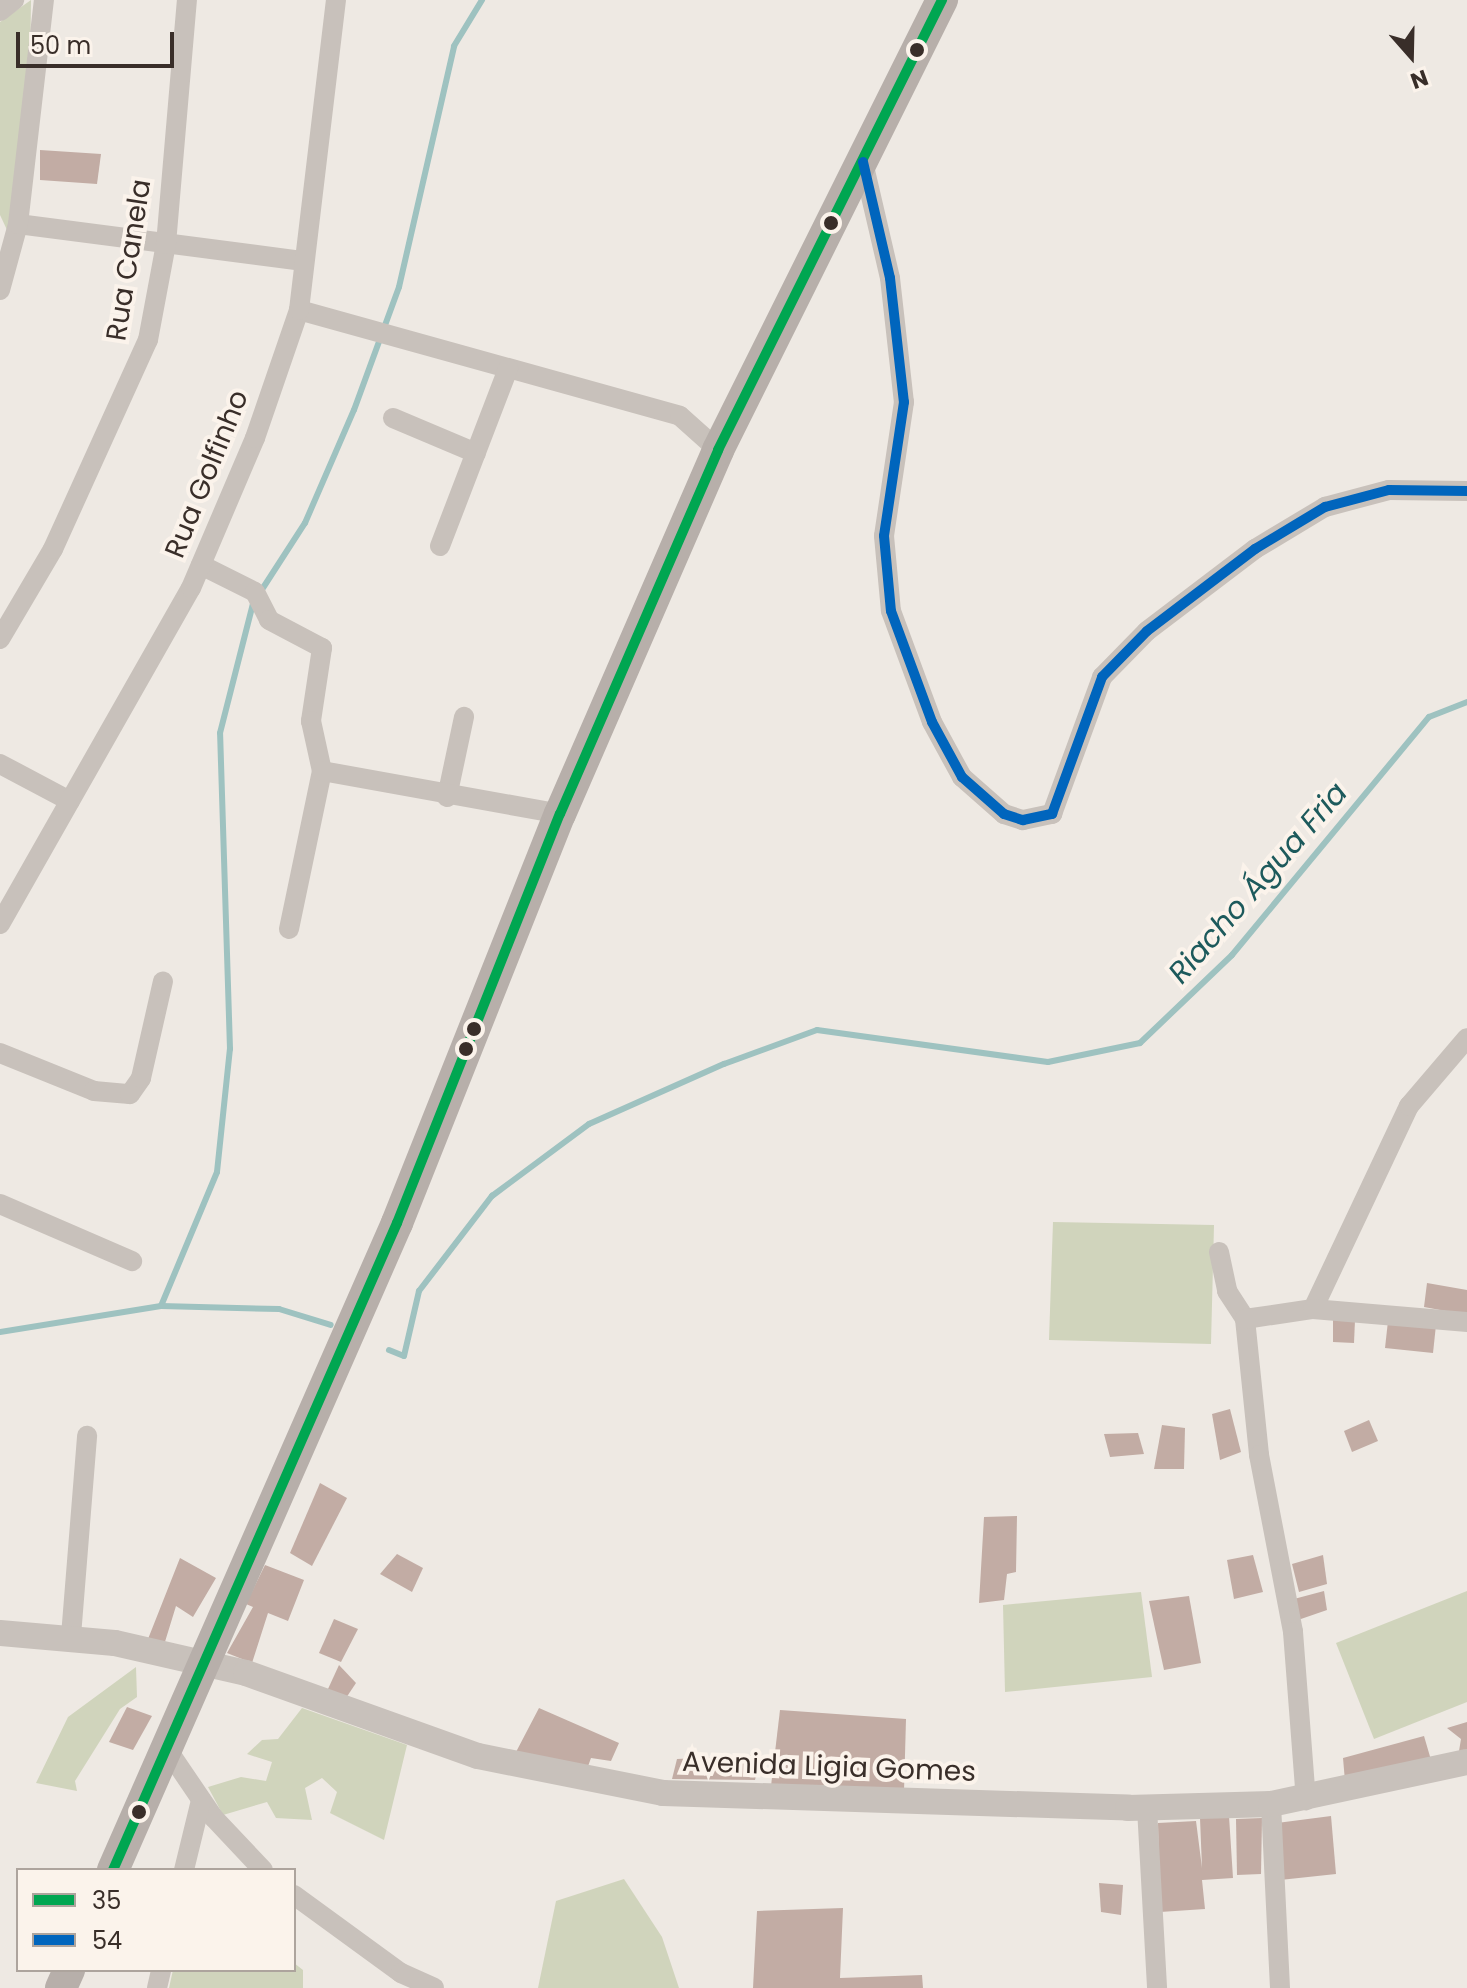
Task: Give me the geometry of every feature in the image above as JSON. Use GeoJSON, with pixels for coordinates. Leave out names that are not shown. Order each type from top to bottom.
{"type":"FeatureCollection","features":[{"type":"Feature","properties":{"kind":"main road"},"geometry":{"type":"LineString","coordinates":[[114,1868],[397,1223],[560,814],[718,450],[942,0]]}},
{"type":"Feature","properties":{"kind":"street"},"geometry":{"type":"LineString","coordinates":[[0,11],[14,0]]}},
{"type":"Feature","properties":{"kind":"street"},"geometry":{"type":"LineString","coordinates":[[0,290],[18,224],[43,0]]}},
{"type":"Feature","properties":{"kind":"street","name":"Rua Canela"},"geometry":{"type":"LineString","coordinates":[[0,639],[130,388],[148,340],[166,244],[187,0]]}},
{"type":"Feature","properties":{"kind":"street","name":"Rua Golfinho"},"geometry":{"type":"LineString","coordinates":[[0,924],[201,565],[299,310],[336,0]]}},
{"type":"Feature","properties":{"kind":"street"},"geometry":{"type":"LineString","coordinates":[[863,162],[890,278],[904,402],[884,536],[891,611],[932,722],[962,777],[1004,814],[1023,820],[1052,814],[1102,677],[1147,631],[1255,549],[1325,507],[1389,490],[1467,491]]}},
{"type":"Feature","properties":{"kind":"street"},"geometry":{"type":"LineString","coordinates":[[18,224],[304,261]]}},
{"type":"Feature","properties":{"kind":"street"},"geometry":{"type":"LineString","coordinates":[[0,238],[8,258]]}},
{"type":"Feature","properties":{"kind":"street"},"geometry":{"type":"LineString","coordinates":[[299,310],[680,416],[718,450]]}},
{"type":"Feature","properties":{"kind":"street"},"geometry":{"type":"LineString","coordinates":[[440,546],[508,369]]}},
{"type":"Feature","properties":{"kind":"street"},"geometry":{"type":"LineString","coordinates":[[393,418],[476,453]]}},
{"type":"Feature","properties":{"kind":"street"},"geometry":{"type":"LineString","coordinates":[[201,565],[258,596],[269,620],[322,648],[311,721],[322,771],[289,929]]}},
{"type":"Feature","properties":{"kind":"street"},"geometry":{"type":"LineString","coordinates":[[447,797],[464,717]]}},
{"type":"Feature","properties":{"kind":"street"},"geometry":{"type":"LineString","coordinates":[[0,764],[70,801]]}},
{"type":"Feature","properties":{"kind":"street"},"geometry":{"type":"LineString","coordinates":[[322,771],[447,797],[560,814]]}},
{"type":"Feature","properties":{"kind":"street"},"geometry":{"type":"LineString","coordinates":[[0,1053],[94,1091],[130,1094],[141,1078],[163,981]]}},
{"type":"Feature","properties":{"kind":"street"},"geometry":{"type":"LineString","coordinates":[[1313,1309],[1409,1106],[1467,1038]]}},
{"type":"Feature","properties":{"kind":"street"},"geometry":{"type":"LineString","coordinates":[[0,1204],[132,1261]]}},
{"type":"Feature","properties":{"kind":"street"},"geometry":{"type":"LineString","coordinates":[[1219,1252],[1227,1291],[1245,1319],[1259,1455],[1293,1632],[1306,1801]]}},
{"type":"Feature","properties":{"kind":"street"},"geometry":{"type":"LineString","coordinates":[[1245,1319],[1313,1309],[1467,1322]]}},
{"type":"Feature","properties":{"kind":"street"},"geometry":{"type":"LineString","coordinates":[[71,1636],[87,1436]]}},
{"type":"Feature","properties":{"kind":"street","name":"Avenida Ligia Gomes"},"geometry":{"type":"LineString","coordinates":[[0,1633],[71,1636],[204,1664],[478,1756],[578,1781],[663,1793],[1147,1808],[1271,1804],[1306,1801],[1467,1762]]}},
{"type":"Feature","properties":{"kind":"street"},"geometry":{"type":"LineString","coordinates":[[165,1746],[201,1800],[261,1868]]}},
{"type":"Feature","properties":{"kind":"street"},"geometry":{"type":"LineString","coordinates":[[184,1868],[201,1800]]}},
{"type":"Feature","properties":{"kind":"street"},"geometry":{"type":"LineString","coordinates":[[1271,1804],[1280,1988]]}},
{"type":"Feature","properties":{"kind":"street"},"geometry":{"type":"LineString","coordinates":[[1147,1808],[1157,1988]]}},
{"type":"Feature","properties":{"kind":"street"},"geometry":{"type":"LineString","coordinates":[[296,1897],[398,1980],[434,1988]]}},
{"type":"Feature","properties":{"kind":"green space"},"geometry":{"type":"Polygon","coordinates":[[[31,0],[30,71],[8,232],[0,215],[0,22],[31,0]]]}},
{"type":"Feature","properties":{"kind":"green space"},"geometry":{"type":"Polygon","coordinates":[[[1053,1222],[1214,1225],[1211,1344],[1049,1340],[1053,1222]]]}},
{"type":"Feature","properties":{"kind":"green space"},"geometry":{"type":"Polygon","coordinates":[[[1467,1591],[1467,1702],[1374,1739],[1336,1643],[1467,1591]]]}},
{"type":"Feature","properties":{"kind":"green space"},"geometry":{"type":"Polygon","coordinates":[[[1141,1592],[1152,1677],[1005,1692],[1003,1605],[1141,1592]]]}},
{"type":"Feature","properties":{"kind":"green space"},"geometry":{"type":"Polygon","coordinates":[[[136,1667],[137,1697],[120,1709],[75,1781],[77,1791],[36,1783],[68,1717],[136,1667]]]}},
{"type":"Feature","properties":{"kind":"green space"},"geometry":{"type":"Polygon","coordinates":[[[302,1708],[407,1745],[384,1840],[330,1813],[337,1792],[322,1778],[305,1788],[312,1820],[276,1818],[267,1802],[223,1815],[208,1787],[241,1777],[266,1781],[272,1762],[247,1754],[262,1740],[278,1739],[302,1708]]]}},
{"type":"Feature","properties":{"kind":"green space"},"geometry":{"type":"Polygon","coordinates":[[[624,1879],[662,1937],[679,1988],[538,1988],[556,1901],[624,1879]]]}},
{"type":"Feature","properties":{"kind":"green space"},"geometry":{"type":"Polygon","coordinates":[[[296,1965],[303,1970],[303,1988],[169,1988],[173,1972],[296,1972],[296,1965]]]}},
{"type":"Feature","properties":{"kind":"building"},"geometry":{"type":"Polygon","coordinates":[[[40,150],[101,154],[97,184],[40,180],[40,150]]]}},
{"type":"Feature","properties":{"kind":"building"},"geometry":{"type":"Polygon","coordinates":[[[1427,1283],[1467,1290],[1467,1315],[1424,1307],[1427,1283]]]}},
{"type":"Feature","properties":{"kind":"building"},"geometry":{"type":"Polygon","coordinates":[[[1333,1320],[1355,1320],[1354,1343],[1333,1342],[1333,1320]]]}},
{"type":"Feature","properties":{"kind":"building"},"geometry":{"type":"Polygon","coordinates":[[[1388,1321],[1436,1325],[1433,1353],[1385,1348],[1388,1321]]]}},
{"type":"Feature","properties":{"kind":"building"},"geometry":{"type":"Polygon","coordinates":[[[1230,1409],[1241,1452],[1220,1460],[1212,1414],[1230,1409]]]}},
{"type":"Feature","properties":{"kind":"building"},"geometry":{"type":"Polygon","coordinates":[[[1369,1420],[1378,1441],[1352,1452],[1344,1431],[1369,1420]]]}},
{"type":"Feature","properties":{"kind":"building"},"geometry":{"type":"Polygon","coordinates":[[[1162,1425],[1185,1428],[1184,1469],[1154,1469],[1162,1425]]]}},
{"type":"Feature","properties":{"kind":"building"},"geometry":{"type":"Polygon","coordinates":[[[1138,1433],[1144,1454],[1110,1457],[1104,1434],[1138,1433]]]}},
{"type":"Feature","properties":{"kind":"building"},"geometry":{"type":"Polygon","coordinates":[[[320,1483],[347,1498],[312,1566],[290,1553],[320,1483]]]}},
{"type":"Feature","properties":{"kind":"building"},"geometry":{"type":"Polygon","coordinates":[[[1017,1516],[1016,1572],[1007,1574],[1004,1600],[979,1603],[984,1517],[1017,1516]]]}},
{"type":"Feature","properties":{"kind":"building"},"geometry":{"type":"Polygon","coordinates":[[[397,1554],[423,1568],[412,1592],[380,1574],[397,1554]]]}},
{"type":"Feature","properties":{"kind":"building"},"geometry":{"type":"Polygon","coordinates":[[[1253,1555],[1263,1592],[1234,1599],[1227,1560],[1253,1555]]]}},
{"type":"Feature","properties":{"kind":"building"},"geometry":{"type":"Polygon","coordinates":[[[1323,1555],[1327,1584],[1299,1592],[1292,1564],[1323,1555]]]}},
{"type":"Feature","properties":{"kind":"building"},"geometry":{"type":"Polygon","coordinates":[[[180,1558],[216,1578],[193,1617],[176,1606],[164,1645],[148,1639],[180,1558]]]}},
{"type":"Feature","properties":{"kind":"building"},"geometry":{"type":"Polygon","coordinates":[[[265,1565],[304,1580],[288,1621],[268,1613],[252,1663],[227,1653],[253,1607],[246,1604],[265,1565]]]}},
{"type":"Feature","properties":{"kind":"building"},"geometry":{"type":"Polygon","coordinates":[[[1324,1591],[1327,1610],[1298,1620],[1294,1599],[1324,1591]]]}},
{"type":"Feature","properties":{"kind":"building"},"geometry":{"type":"Polygon","coordinates":[[[1189,1596],[1201,1663],[1164,1670],[1149,1601],[1189,1596]]]}},
{"type":"Feature","properties":{"kind":"building"},"geometry":{"type":"Polygon","coordinates":[[[334,1619],[358,1629],[341,1662],[319,1653],[334,1619]]]}},
{"type":"Feature","properties":{"kind":"building"},"geometry":{"type":"Polygon","coordinates":[[[339,1665],[356,1683],[346,1698],[328,1689],[339,1665]]]}},
{"type":"Feature","properties":{"kind":"building"},"geometry":{"type":"Polygon","coordinates":[[[127,1707],[152,1716],[133,1750],[109,1742],[127,1707]]]}},
{"type":"Feature","properties":{"kind":"building"},"geometry":{"type":"Polygon","coordinates":[[[539,1708],[619,1743],[611,1761],[591,1758],[587,1769],[516,1752],[539,1708]]]}},
{"type":"Feature","properties":{"kind":"building"},"geometry":{"type":"Polygon","coordinates":[[[780,1710],[906,1719],[904,1791],[771,1786],[780,1710]]]}},
{"type":"Feature","properties":{"kind":"building"},"geometry":{"type":"Polygon","coordinates":[[[1467,1722],[1467,1755],[1458,1757],[1461,1739],[1447,1728],[1467,1722]]]}},
{"type":"Feature","properties":{"kind":"building"},"geometry":{"type":"Polygon","coordinates":[[[1424,1736],[1431,1760],[1345,1781],[1343,1758],[1424,1736]]]}},
{"type":"Feature","properties":{"kind":"building"},"geometry":{"type":"Polygon","coordinates":[[[761,1755],[755,1780],[672,1779],[677,1759],[761,1755]]]}},
{"type":"Feature","properties":{"kind":"building"},"geometry":{"type":"Polygon","coordinates":[[[1229,1816],[1233,1878],[1202,1880],[1205,1909],[1160,1912],[1158,1823],[1196,1821],[1202,1868],[1200,1818],[1229,1816]]]}},
{"type":"Feature","properties":{"kind":"building"},"geometry":{"type":"Polygon","coordinates":[[[1331,1816],[1336,1874],[1280,1880],[1277,1823],[1331,1816]]]}},
{"type":"Feature","properties":{"kind":"building"},"geometry":{"type":"Polygon","coordinates":[[[1262,1818],[1261,1874],[1237,1875],[1236,1819],[1262,1818]]]}},
{"type":"Feature","properties":{"kind":"building"},"geometry":{"type":"Polygon","coordinates":[[[1099,1883],[1123,1885],[1121,1915],[1101,1912],[1099,1883]]]}},
{"type":"Feature","properties":{"kind":"building"},"geometry":{"type":"Polygon","coordinates":[[[843,1908],[840,1978],[922,1975],[923,1988],[753,1988],[757,1911],[843,1908]]]}},
{"type":"Feature","properties":{"kind":"waterway"},"geometry":{"type":"LineString","coordinates":[[261,591],[305,523],[354,410],[399,287],[454,46],[482,0]]}},
{"type":"Feature","properties":{"kind":"waterway"},"geometry":{"type":"LineString","coordinates":[[161,1306],[217,1172],[230,1049],[220,733],[254,600]]}},
{"type":"Feature","properties":{"kind":"waterway","name":"Riacho Água Fria"},"geometry":{"type":"LineString","coordinates":[[389,1350],[404,1356],[419,1291],[492,1196],[589,1124],[724,1064],[817,1030],[1048,1062],[1140,1043],[1232,955],[1429,717],[1467,702]]}},
{"type":"Feature","properties":{"kind":"waterway","name":"Riacho Água Fria"},"geometry":{"type":"LineString","coordinates":[[0,1332],[161,1306],[279,1309],[331,1325]]}},
{"type":"Feature","properties":{"kind":"transit line","name":"35"},"geometry":{"type":"LineString","coordinates":[[114,1868],[397,1223],[560,814],[718,450],[942,0]]}},
{"type":"Feature","properties":{"kind":"transit line","name":"54"},"geometry":{"type":"LineString","coordinates":[[863,162],[890,278],[904,402],[884,536],[891,611],[932,722],[962,777],[1004,814],[1023,820],[1052,814],[1102,677],[1147,631],[1255,549],[1325,507],[1389,490],[1467,491]]}}]}
